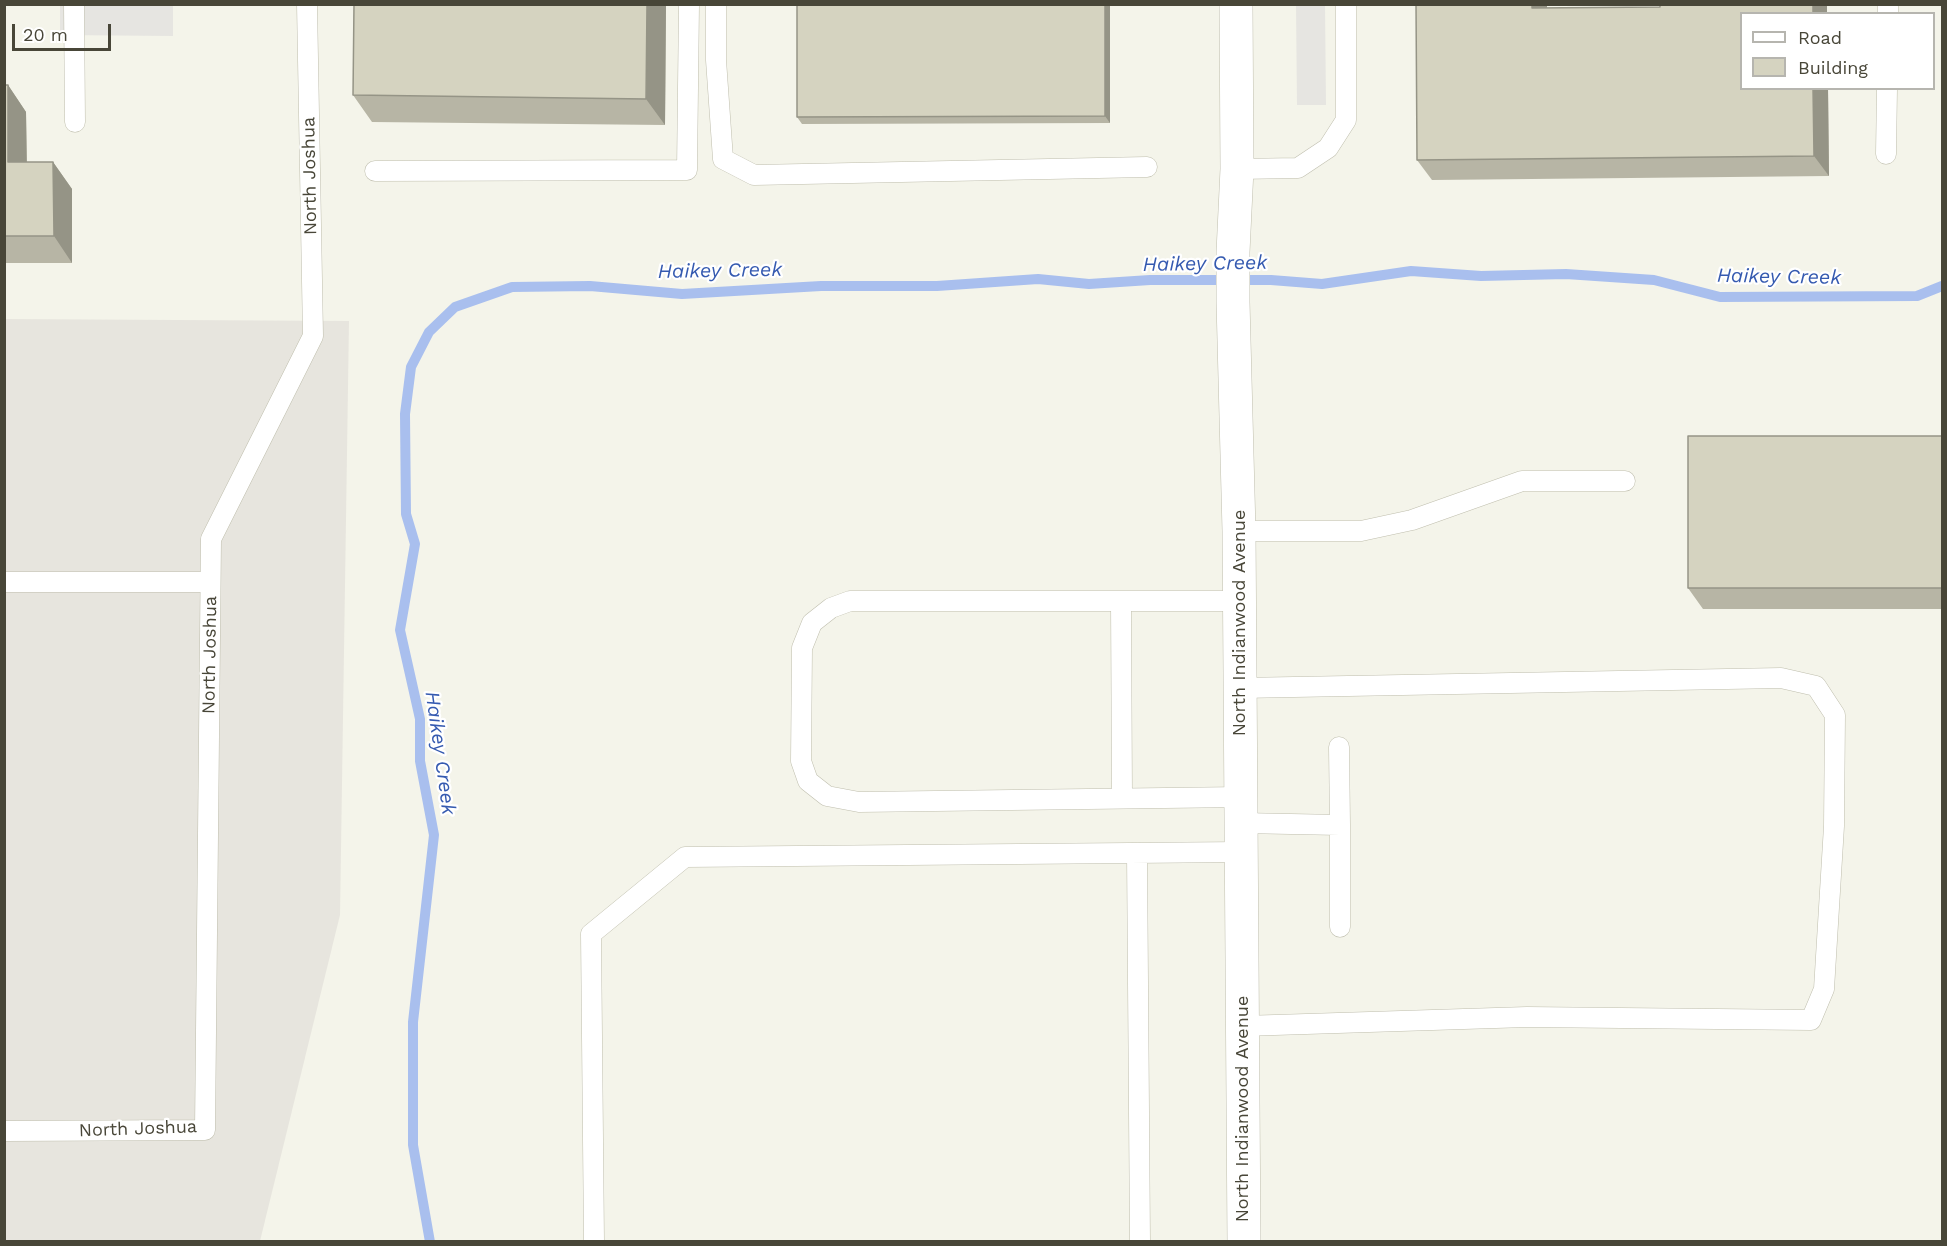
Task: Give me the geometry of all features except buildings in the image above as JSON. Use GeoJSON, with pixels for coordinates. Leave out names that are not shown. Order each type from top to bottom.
{"type":"FeatureCollection","features":[{"type":"Feature","properties":{"kind":"street","name":"North Indianwood Avenue"},"geometry":{"type":"LineString","coordinates":[[1236,4],[1237,169],[1233,302],[1240,601],[1244,1242]]}},
{"type":"Feature","properties":{"kind":"lane"},"geometry":{"type":"LineString","coordinates":[[74,4],[75,122]]}},
{"type":"Feature","properties":{"kind":"lane","name":"North Joshua"},"geometry":{"type":"LineString","coordinates":[[4,1131],[205,1130],[211,539],[313,336],[307,4]]}},
{"type":"Feature","properties":{"kind":"lane"},"geometry":{"type":"LineString","coordinates":[[375,171],[687,170],[690,4]]}},
{"type":"Feature","properties":{"kind":"lane"},"geometry":{"type":"LineString","coordinates":[[716,4],[716,60],[723,159],[754,175],[1147,167]]}},
{"type":"Feature","properties":{"kind":"lane"},"geometry":{"type":"LineString","coordinates":[[1237,169],[1298,168],[1328,148],[1346,120],[1346,4]]}},
{"type":"Feature","properties":{"kind":"lane"},"geometry":{"type":"LineString","coordinates":[[1886,154],[1887,90]]}},
{"type":"Feature","properties":{"kind":"lane"},"geometry":{"type":"LineString","coordinates":[[1239,531],[1361,531],[1412,520],[1522,481],[1625,481]]}},
{"type":"Feature","properties":{"kind":"lane"},"geometry":{"type":"LineString","coordinates":[[4,582],[210,582]]}},
{"type":"Feature","properties":{"kind":"lane"},"geometry":{"type":"LineString","coordinates":[[1240,601],[850,601],[831,608],[812,624],[802,648],[801,761],[808,781],[827,796],[859,802],[1122,798],[1241,824],[1340,825]]}},
{"type":"Feature","properties":{"kind":"lane"},"geometry":{"type":"LineString","coordinates":[[1121,601],[1122,798]]}},
{"type":"Feature","properties":{"kind":"lane"},"geometry":{"type":"LineString","coordinates":[[1240,688],[1781,678],[1816,686],[1835,715],[1834,826],[1824,988],[1811,1020],[1527,1017],[1243,1026]]}},
{"type":"Feature","properties":{"kind":"lane"},"geometry":{"type":"LineString","coordinates":[[1340,747],[1340,927]]}},
{"type":"Feature","properties":{"kind":"lane"},"geometry":{"type":"LineString","coordinates":[[594,1242],[591,934],[685,857],[1137,853],[1241,824]]}},
{"type":"Feature","properties":{"kind":"lane"},"geometry":{"type":"LineString","coordinates":[[1137,853],[1140,1242]]}},
{"type":"Feature","properties":{"kind":"shaded area"},"geometry":{"type":"Polygon","coordinates":[[[60,5],[173,5],[173,36],[60,35],[60,5]]]}},
{"type":"Feature","properties":{"kind":"shaded area"},"geometry":{"type":"Polygon","coordinates":[[[1296,5],[1325,5],[1326,105],[1297,105],[1296,5]]]}},
{"type":"Feature","properties":{"kind":"shaded area"},"geometry":{"type":"Polygon","coordinates":[[[5,319],[349,321],[340,915],[260,1241],[5,1242],[5,319]]]}},
{"type":"Feature","properties":{"kind":"waterway","name":"Haikey Creek"},"geometry":{"type":"LineString","coordinates":[[430,1242],[413,1145],[413,1022],[434,835],[420,761],[420,719],[400,630],[415,544],[406,514],[405,414],[411,367],[429,332],[455,307],[512,287],[590,286],[682,294],[821,286],[937,286],[1038,279],[1089,284],[1150,280],[1271,280],[1322,284],[1411,271],[1481,276],[1566,274],[1654,280],[1720,297],[1917,296],[1942,286]]}}]}
